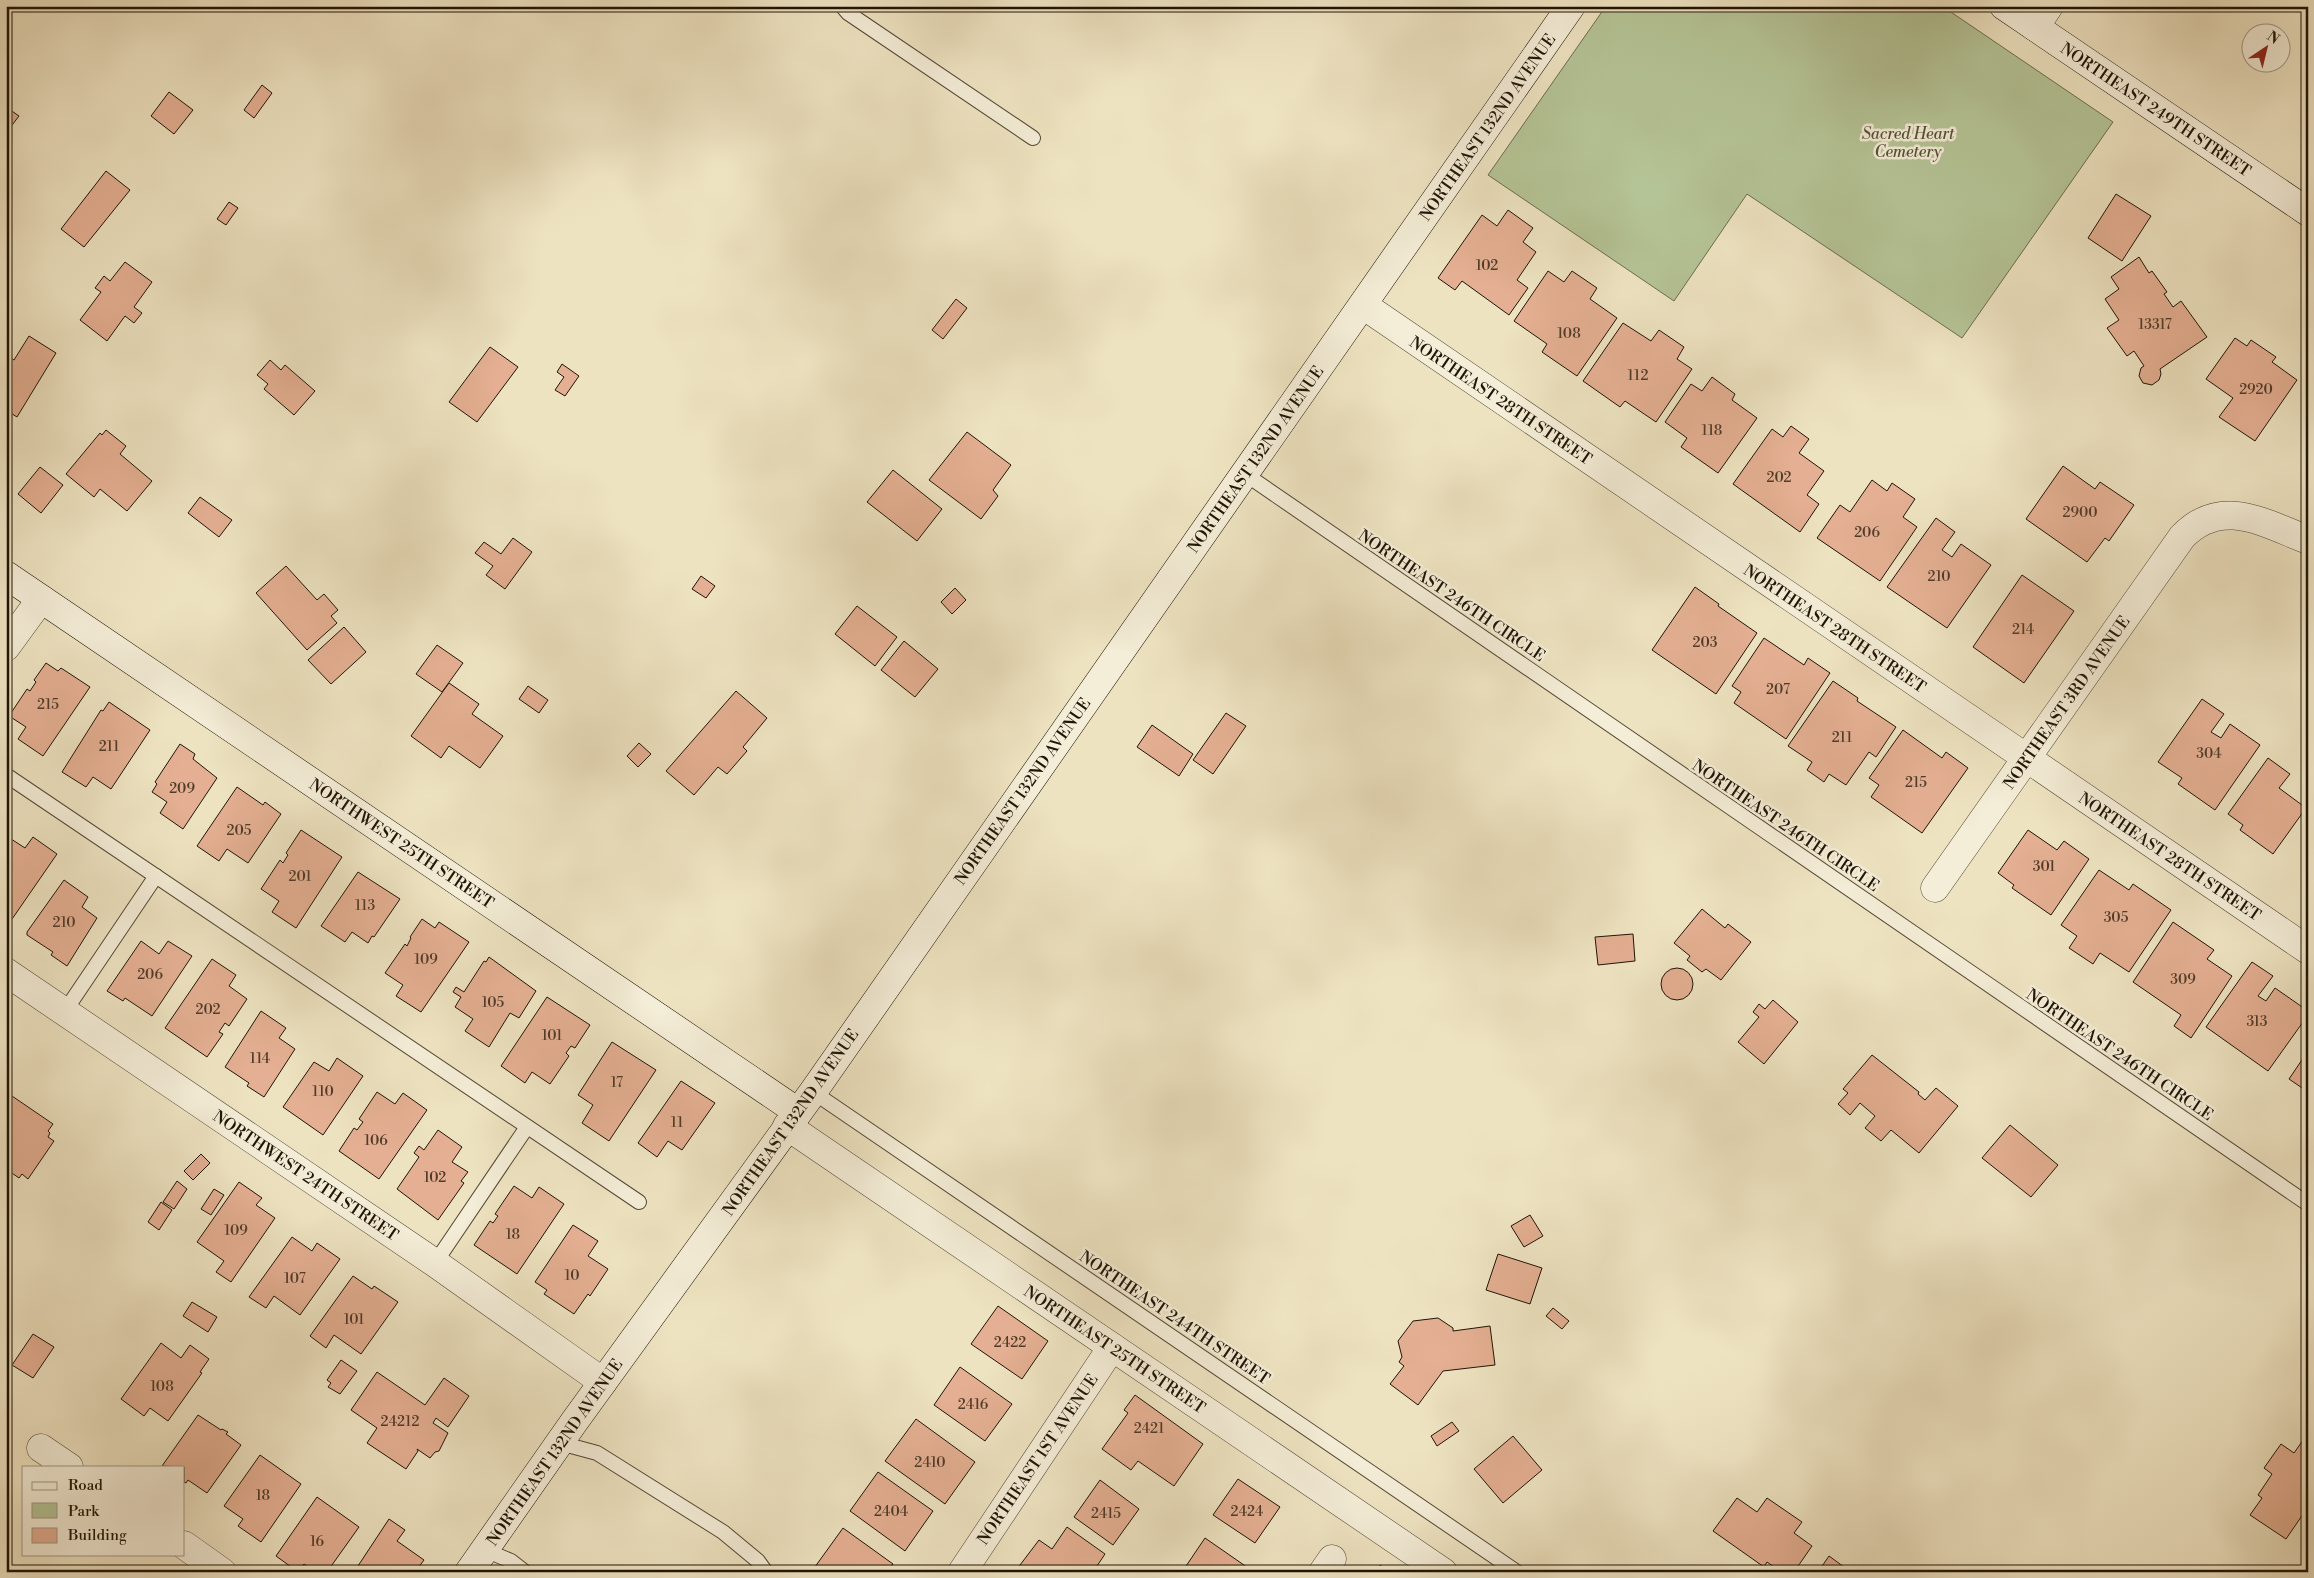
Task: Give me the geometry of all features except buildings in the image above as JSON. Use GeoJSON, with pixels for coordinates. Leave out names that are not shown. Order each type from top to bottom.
{"type":"FeatureCollection","features":[{"type":"Feature","properties":{"kind":"street","name":"NORTHEAST 132ND AVENUE"},"geometry":{"type":"LineString","coordinates":[[477,1561],[799,1110],[1571,6]]}},
{"type":"Feature","properties":{"kind":"street","name":"NORTHEAST 249TH STREET"},"geometry":{"type":"LineString","coordinates":[[2004,6],[2042,17],[2308,212]]}},
{"type":"Feature","properties":{"kind":"street","name":"NORTHEAST 28TH STREET"},"geometry":{"type":"LineString","coordinates":[[1363,305],[2308,950]]}},
{"type":"Feature","properties":{"kind":"street","name":"NORTHEAST 3RD AVENUE"},"geometry":{"type":"LineString","coordinates":[[1935,888],[2182,537],[2201,521],[2213,517],[2240,515],[2308,540]]}},
{"type":"Feature","properties":{"kind":"street","name":"NORTHWEST 25TH STREET"},"geometry":{"type":"LineString","coordinates":[[6,575],[799,1110]]}},
{"type":"Feature","properties":{"kind":"street"},"geometry":{"type":"LineString","coordinates":[[6,647],[41,599]]}},
{"type":"Feature","properties":{"kind":"street","name":"NORTHWEST 24TH STREET"},"geometry":{"type":"LineString","coordinates":[[6,972],[435,1263],[604,1382]]}},
{"type":"Feature","properties":{"kind":"street","name":"NORTHEAST 25TH STREET"},"geometry":{"type":"LineString","coordinates":[[799,1110],[1112,1347],[1443,1572]]}},
{"type":"Feature","properties":{"kind":"street","name":"NORTHEAST 1ST AVENUE"},"geometry":{"type":"LineString","coordinates":[[962,1572],[1112,1347]]}},
{"type":"Feature","properties":{"kind":"street"},"geometry":{"type":"LineString","coordinates":[[41,1448],[68,1466]]}},
{"type":"Feature","properties":{"kind":"street"},"geometry":{"type":"LineString","coordinates":[[185,1547],[222,1572]]}},
{"type":"Feature","properties":{"kind":"lane"},"geometry":{"type":"LineString","coordinates":[[842,6],[848,13],[1033,138]]}},
{"type":"Feature","properties":{"kind":"lane","name":"NORTHEAST 246TH CIRCLE"},"geometry":{"type":"LineString","coordinates":[[1245,474],[2308,1204]]}},
{"type":"Feature","properties":{"kind":"lane"},"geometry":{"type":"LineString","coordinates":[[6,775],[639,1202]]}},
{"type":"Feature","properties":{"kind":"lane"},"geometry":{"type":"LineString","coordinates":[[64,1011],[156,876]]}},
{"type":"Feature","properties":{"kind":"lane","name":"NORTHEAST 244TH STREET"},"geometry":{"type":"LineString","coordinates":[[799,1110],[1517,1572]]}},
{"type":"Feature","properties":{"kind":"lane"},"geometry":{"type":"LineString","coordinates":[[435,1263],[527,1126]]}},
{"type":"Feature","properties":{"kind":"lane"},"geometry":{"type":"LineString","coordinates":[[560,1443],[597,1453],[723,1532],[758,1561],[766,1572]]}},
{"type":"Feature","properties":{"kind":"lane"},"geometry":{"type":"LineString","coordinates":[[477,1561],[511,1561],[525,1572]]}},
{"type":"Feature","properties":{"kind":"green space","name":"Sacred Heart Cemetery"},"geometry":{"type":"Polygon","coordinates":[[[1606,6],[1942,6],[2113,122],[1962,338],[1747,194],[1674,301],[1488,175],[1606,6]]]}}]}
